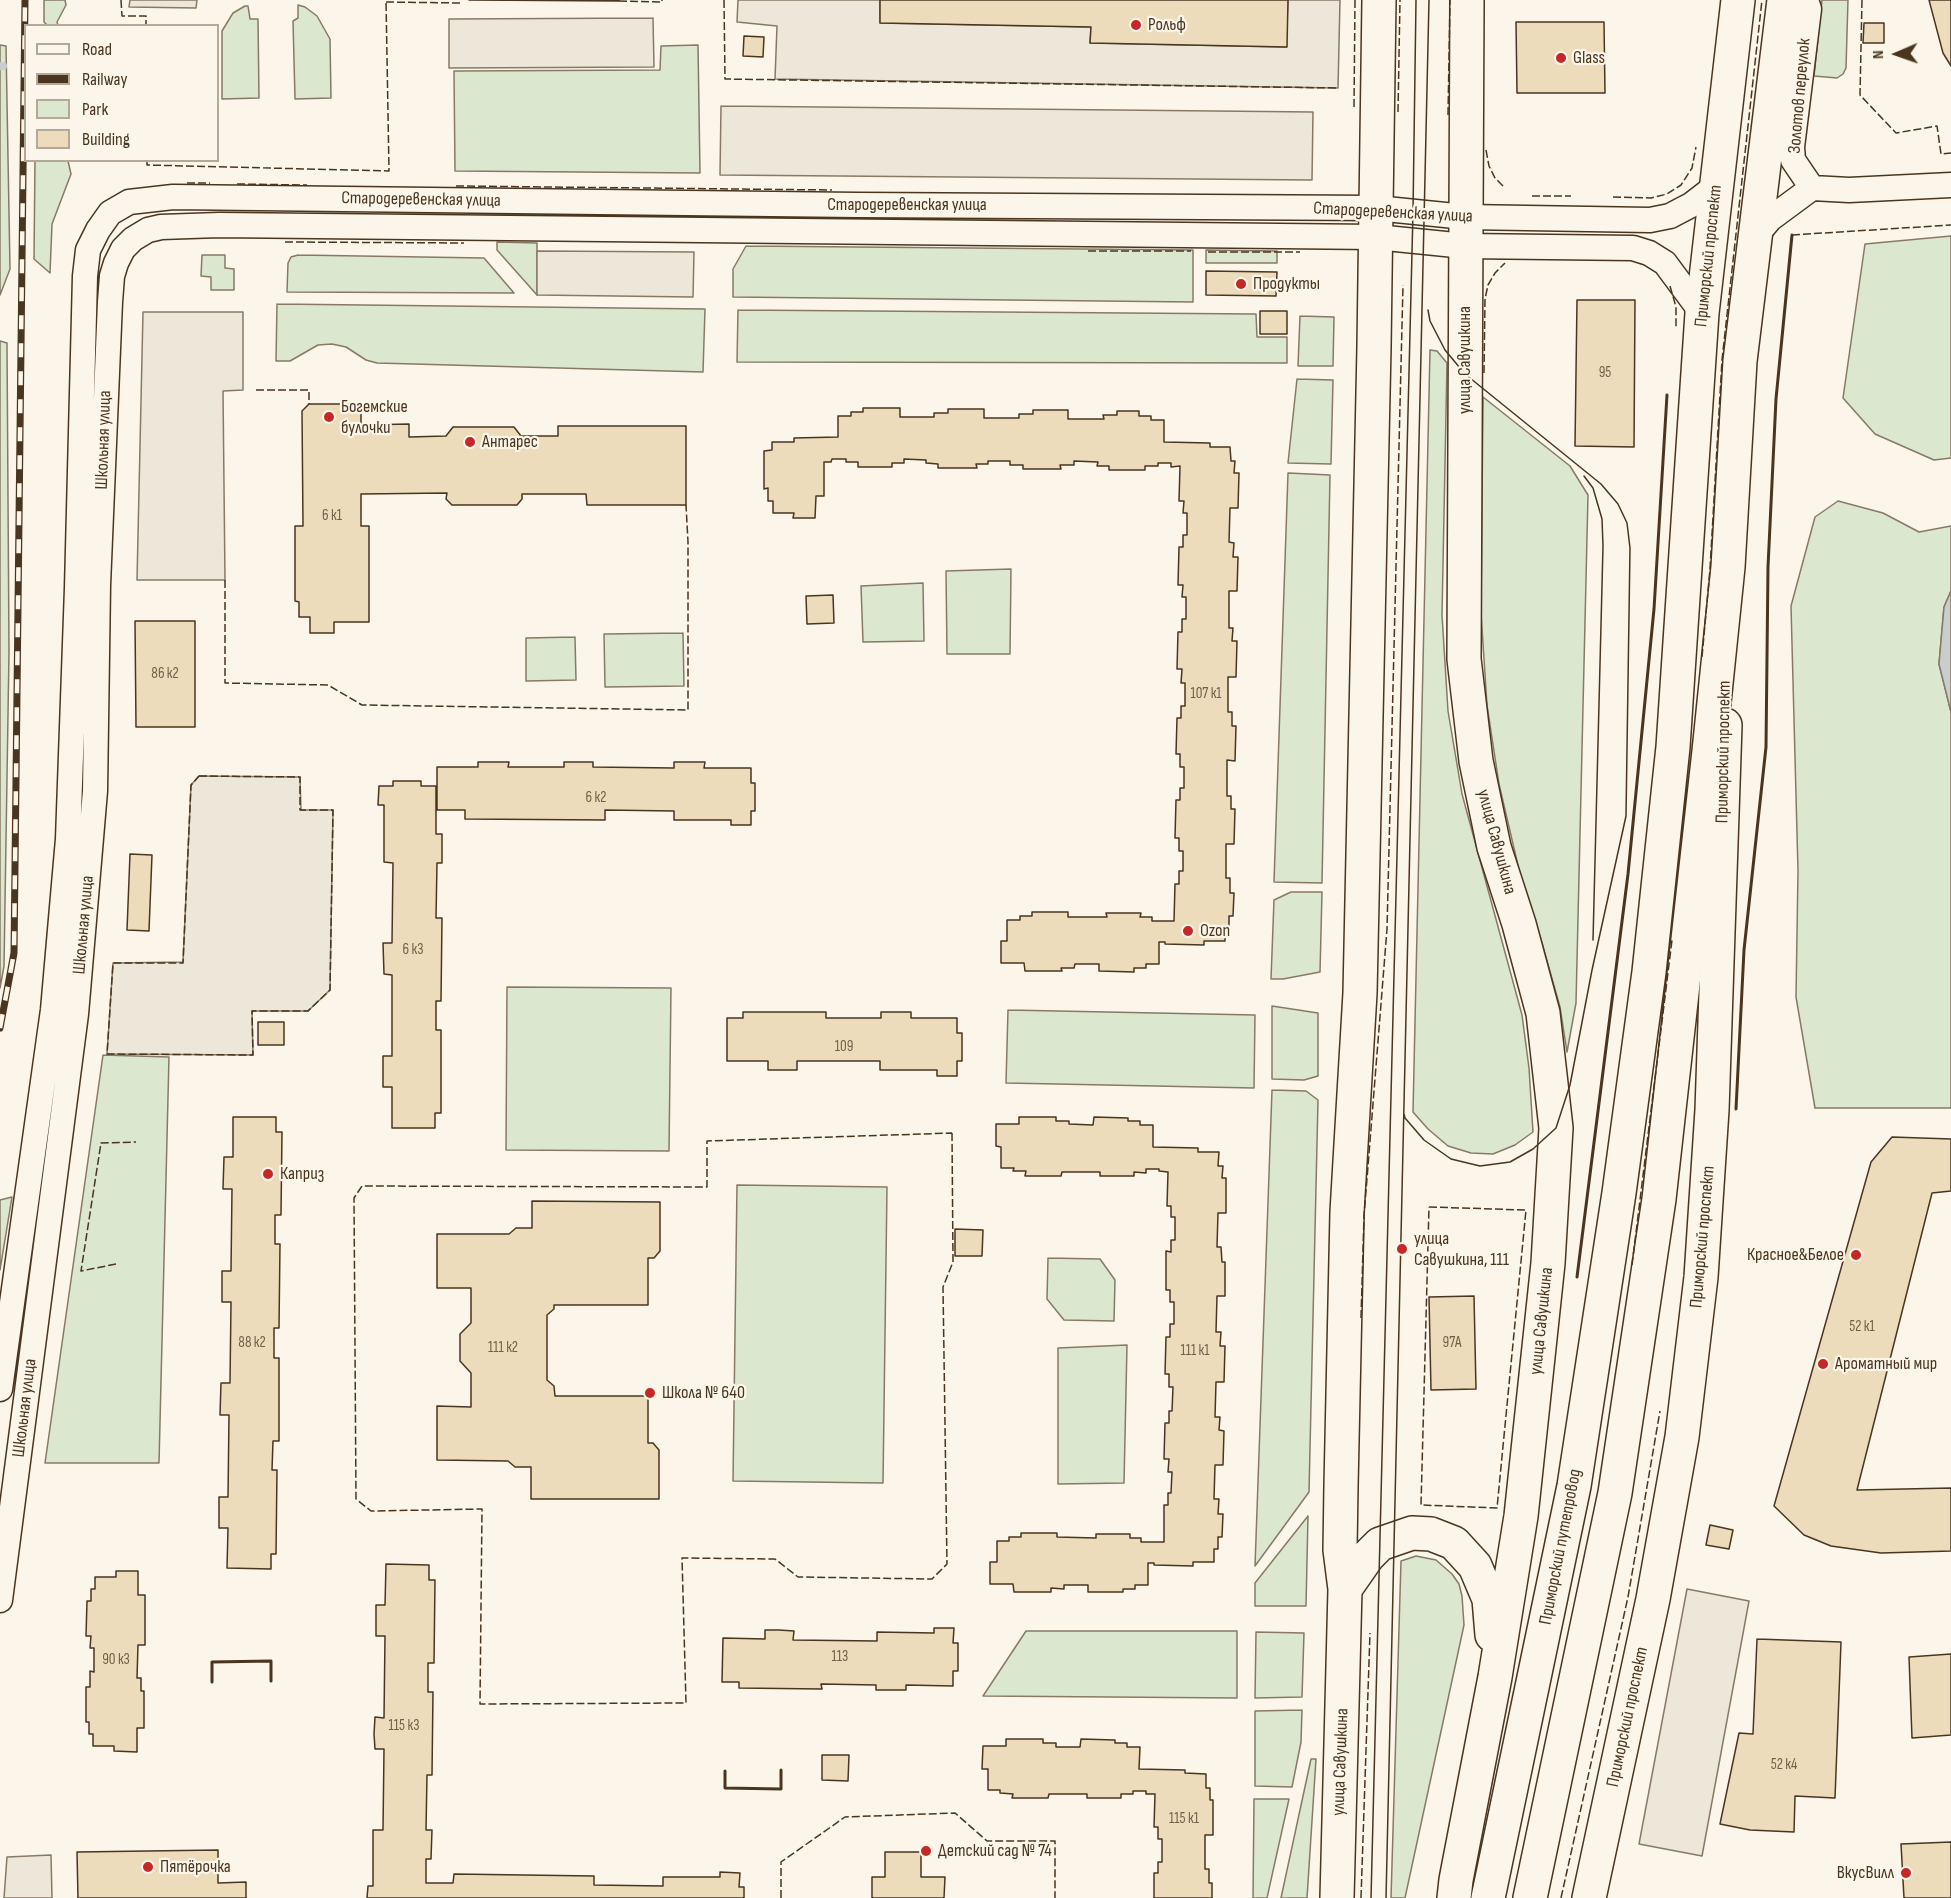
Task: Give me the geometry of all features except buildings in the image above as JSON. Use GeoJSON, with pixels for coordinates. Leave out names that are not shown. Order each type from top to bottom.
{"type":"FeatureCollection","features":[{"type":"Feature","properties":{"kind":"main road","name":"улица Савушкина"},"geometry":{"type":"LineString","coordinates":[[1337,1898],[1345,1589],[1340,1550],[1346,1248],[1360,993],[1379,0]]}},
{"type":"Feature","properties":{"kind":"main road","name":"улица Савушкина"},"geometry":{"type":"LineString","coordinates":[[1454,1898],[1495,1677],[1522,1504],[1548,1263],[1556,1128],[1543,1013],[1492,836],[1476,761],[1464,659],[1467,0]]}},
{"type":"Feature","properties":{"kind":"main road","name":"Приморский проспект"},"geometry":{"type":"LineString","coordinates":[[1619,1193],[1649,972],[1673,747],[1702,313],[1738,0]]}},
{"type":"Feature","properties":{"kind":"main road","name":"Приморский проспект"},"geometry":{"type":"LineString","coordinates":[[1589,1898],[1655,1587],[1682,1437],[1701,1276],[1717,996],[1728,567],[1740,361],[1784,0]]}},
{"type":"Feature","properties":{"kind":"main road","name":"Приморский проспект"},"geometry":{"type":"LineString","coordinates":[[1530,1898],[1615,1493],[1659,1199],[1728,567]]}},
{"type":"Feature","properties":{"kind":"main road","name":"Приморский путепровод"},"geometry":{"type":"LineString","coordinates":[[1488,1898],[1574,1486],[1619,1193]]}},
{"type":"Feature","properties":{"kind":"main road","name":"улица Савушкина"},"geometry":{"type":"LineString","coordinates":[[1345,1589],[1368,1556],[1380,1544],[1412,1533],[1431,1534],[1454,1543],[1475,1566],[1489,1599],[1495,1677]]}},
{"type":"Feature","properties":{"kind":"street","name":"Золотов переулок"},"geometry":{"type":"LineString","coordinates":[[1806,0],[1809,9],[1792,159],[1812,188]]}},
{"type":"Feature","properties":{"kind":"street","name":"Стародеревенская улица"},"geometry":{"type":"LineString","coordinates":[[1465,231],[1650,220],[1670,216],[1691,205],[1717,185]]}},
{"type":"Feature","properties":{"kind":"street"},"geometry":{"type":"LineString","coordinates":[[1755,238],[1770,219],[1812,188],[1849,190],[1951,185]]}},
{"type":"Feature","properties":{"kind":"street","name":"Стародеревенская улица"},"geometry":{"type":"LineString","coordinates":[[98,230],[110,213],[129,202],[174,197],[788,204],[1376,223],[1633,248],[1649,253],[1665,263],[1702,313]]}},
{"type":"Feature","properties":{"kind":"street","name":"Стародеревенская улица"},"geometry":{"type":"LineString","coordinates":[[123,249],[133,239],[148,230],[161,226],[1376,223]]}},
{"type":"Feature","properties":{"kind":"street","name":"Школьная улица"},"geometry":{"type":"LineString","coordinates":[[0,1389],[53,1010],[67,850],[85,276],[88,250],[98,230]]}},
{"type":"Feature","properties":{"kind":"street","name":"Школьная улица"},"geometry":{"type":"LineString","coordinates":[[0,1600],[76,1014],[95,791],[98,585],[110,302],[112,276],[123,249]]}},
{"type":"Feature","properties":{"kind":"green space"},"geometry":{"type":"Polygon","coordinates":[[[44,0],[65,0],[66,5],[58,24],[44,22],[44,0]]]}},
{"type":"Feature","properties":{"kind":"green space"},"geometry":{"type":"Polygon","coordinates":[[[1822,0],[1848,0],[1846,68],[1837,78],[1814,76],[1822,0]]]}},
{"type":"Feature","properties":{"kind":"green space"},"geometry":{"type":"Polygon","coordinates":[[[298,5],[317,16],[330,39],[331,98],[295,99],[293,21],[298,18],[298,5]]]}},
{"type":"Feature","properties":{"kind":"green space"},"geometry":{"type":"Polygon","coordinates":[[[248,6],[250,19],[258,19],[259,98],[222,99],[222,31],[233,13],[248,6]]]}},
{"type":"Feature","properties":{"kind":"green space"},"geometry":{"type":"Polygon","coordinates":[[[0,45],[6,46],[10,269],[0,295],[0,45]]]}},
{"type":"Feature","properties":{"kind":"green space"},"geometry":{"type":"Polygon","coordinates":[[[698,45],[700,173],[455,171],[454,71],[660,70],[661,46],[698,45]]]}},
{"type":"Feature","properties":{"kind":"green space"},"geometry":{"type":"Polygon","coordinates":[[[35,162],[68,162],[71,174],[52,224],[50,273],[34,259],[35,162]]]}},
{"type":"Feature","properties":{"kind":"green space"},"geometry":{"type":"Polygon","coordinates":[[[1951,236],[1951,458],[1934,460],[1875,434],[1843,398],[1865,244],[1951,236]]]}},
{"type":"Feature","properties":{"kind":"green space"},"geometry":{"type":"Polygon","coordinates":[[[497,242],[537,243],[537,295],[497,250],[497,242]]]}},
{"type":"Feature","properties":{"kind":"green space"},"geometry":{"type":"Polygon","coordinates":[[[746,246],[1193,250],[1193,302],[733,297],[733,269],[746,246]]]}},
{"type":"Feature","properties":{"kind":"green space"},"geometry":{"type":"Polygon","coordinates":[[[1206,250],[1277,251],[1277,263],[1206,263],[1206,250]]]}},
{"type":"Feature","properties":{"kind":"green space"},"geometry":{"type":"Polygon","coordinates":[[[202,255],[225,255],[225,268],[234,269],[234,290],[211,290],[211,277],[201,276],[202,255]]]}},
{"type":"Feature","properties":{"kind":"green space"},"geometry":{"type":"Polygon","coordinates":[[[298,255],[484,258],[514,293],[287,292],[288,263],[291,257],[298,255]]]}},
{"type":"Feature","properties":{"kind":"green space"},"geometry":{"type":"Polygon","coordinates":[[[277,304],[705,309],[703,372],[377,363],[366,360],[346,347],[332,344],[318,345],[290,361],[276,361],[277,304]]]}},
{"type":"Feature","properties":{"kind":"green space"},"geometry":{"type":"Polygon","coordinates":[[[738,310],[1256,314],[1257,337],[1287,337],[1287,363],[737,362],[738,310]]]}},
{"type":"Feature","properties":{"kind":"green space"},"geometry":{"type":"Polygon","coordinates":[[[1300,316],[1334,317],[1333,366],[1298,366],[1300,316]]]}},
{"type":"Feature","properties":{"kind":"green space"},"geometry":{"type":"Polygon","coordinates":[[[0,341],[7,343],[9,652],[4,966],[0,988],[0,341]]]}},
{"type":"Feature","properties":{"kind":"green space"},"geometry":{"type":"Polygon","coordinates":[[[1430,350],[1437,351],[1447,363],[1442,615],[1448,711],[1462,794],[1522,1015],[1529,1068],[1533,1132],[1515,1145],[1493,1154],[1471,1153],[1448,1146],[1413,1112],[1430,350]]]}},
{"type":"Feature","properties":{"kind":"green space"},"geometry":{"type":"Polygon","coordinates":[[[1297,379],[1333,380],[1331,464],[1288,463],[1297,379]]]}},
{"type":"Feature","properties":{"kind":"green space"},"geometry":{"type":"Polygon","coordinates":[[[1483,397],[1570,466],[1588,495],[1576,1003],[1567,1052],[1560,1007],[1520,874],[1499,784],[1487,705],[1481,613],[1483,397]]]}},
{"type":"Feature","properties":{"kind":"green space"},"geometry":{"type":"Polygon","coordinates":[[[1288,473],[1330,475],[1322,883],[1274,882],[1288,473]]]}},
{"type":"Feature","properties":{"kind":"green space"},"geometry":{"type":"Polygon","coordinates":[[[1838,501],[1883,513],[1919,532],[1951,526],[1951,591],[1944,607],[1939,664],[1951,712],[1951,1108],[1815,1108],[1796,997],[1798,871],[1791,606],[1815,517],[1838,501]]]}},
{"type":"Feature","properties":{"kind":"green space"},"geometry":{"type":"Polygon","coordinates":[[[1011,569],[1010,654],[947,654],[946,571],[1011,569]]]}},
{"type":"Feature","properties":{"kind":"green space"},"geometry":{"type":"Polygon","coordinates":[[[923,583],[924,641],[863,642],[861,586],[923,583]]]}},
{"type":"Feature","properties":{"kind":"green space"},"geometry":{"type":"Polygon","coordinates":[[[683,633],[684,686],[605,687],[604,634],[683,633]]]}},
{"type":"Feature","properties":{"kind":"green space"},"geometry":{"type":"Polygon","coordinates":[[[575,637],[576,680],[526,681],[526,638],[575,637]]]}},
{"type":"Feature","properties":{"kind":"green space"},"geometry":{"type":"Polygon","coordinates":[[[1291,892],[1322,892],[1320,972],[1271,979],[1274,900],[1291,892]]]}},
{"type":"Feature","properties":{"kind":"green space"},"geometry":{"type":"Polygon","coordinates":[[[507,987],[671,988],[669,1151],[506,1150],[507,987]]]}},
{"type":"Feature","properties":{"kind":"green space"},"geometry":{"type":"Polygon","coordinates":[[[1272,1006],[1318,1013],[1318,1076],[1304,1080],[1272,1079],[1272,1006]]]}},
{"type":"Feature","properties":{"kind":"green space"},"geometry":{"type":"Polygon","coordinates":[[[1008,1010],[1255,1015],[1254,1088],[1006,1083],[1008,1010]]]}},
{"type":"Feature","properties":{"kind":"green space"},"geometry":{"type":"Polygon","coordinates":[[[103,1055],[169,1057],[159,1463],[45,1463],[103,1055]]]}},
{"type":"Feature","properties":{"kind":"green space"},"geometry":{"type":"Polygon","coordinates":[[[1272,1090],[1306,1091],[1318,1100],[1309,1492],[1255,1566],[1272,1090]]]}},
{"type":"Feature","properties":{"kind":"green space"},"geometry":{"type":"Polygon","coordinates":[[[737,1185],[887,1187],[883,1483],[733,1481],[737,1185]]]}},
{"type":"Feature","properties":{"kind":"green space"},"geometry":{"type":"Polygon","coordinates":[[[12,1197],[0,1270],[0,1200],[12,1197]]]}},
{"type":"Feature","properties":{"kind":"green space"},"geometry":{"type":"Polygon","coordinates":[[[1048,1258],[1100,1259],[1115,1280],[1114,1321],[1064,1320],[1047,1299],[1048,1258]]]}},
{"type":"Feature","properties":{"kind":"green space"},"geometry":{"type":"Polygon","coordinates":[[[1127,1345],[1124,1483],[1058,1484],[1058,1348],[1127,1345]]]}},
{"type":"Feature","properties":{"kind":"green space"},"geometry":{"type":"Polygon","coordinates":[[[1308,1516],[1306,1606],[1255,1606],[1255,1583],[1308,1516]]]}},
{"type":"Feature","properties":{"kind":"green space"},"geometry":{"type":"Polygon","coordinates":[[[1416,1556],[1436,1560],[1452,1574],[1459,1584],[1464,1625],[1405,1898],[1391,1898],[1401,1561],[1416,1556]]]}},
{"type":"Feature","properties":{"kind":"green space"},"geometry":{"type":"Polygon","coordinates":[[[1026,1631],[1237,1631],[1237,1698],[983,1696],[1026,1631]]]}},
{"type":"Feature","properties":{"kind":"green space"},"geometry":{"type":"Polygon","coordinates":[[[1256,1632],[1304,1633],[1302,1697],[1255,1698],[1256,1632]]]}},
{"type":"Feature","properties":{"kind":"green space"},"geometry":{"type":"Polygon","coordinates":[[[1302,1710],[1301,1742],[1292,1787],[1255,1786],[1255,1711],[1302,1710]]]}},
{"type":"Feature","properties":{"kind":"green space"},"geometry":{"type":"Polygon","coordinates":[[[1311,1759],[1316,1759],[1307,1898],[1281,1898],[1311,1759]]]}},
{"type":"Feature","properties":{"kind":"green space"},"geometry":{"type":"Polygon","coordinates":[[[1254,1799],[1289,1799],[1267,1898],[1253,1898],[1254,1799]]]}},
{"type":"Feature","properties":{"kind":"shaded area"},"geometry":{"type":"Polygon","coordinates":[[[130,0],[197,0],[196,8],[129,7],[130,0]]]}},
{"type":"Feature","properties":{"kind":"shaded area"},"geometry":{"type":"Polygon","coordinates":[[[738,0],[880,0],[880,23],[1091,27],[1090,43],[1286,47],[1288,0],[1340,0],[1338,88],[775,79],[777,26],[737,22],[738,0]]]}},
{"type":"Feature","properties":{"kind":"shaded area"},"geometry":{"type":"Polygon","coordinates":[[[653,18],[654,67],[449,68],[449,19],[653,18]]]}},
{"type":"Feature","properties":{"kind":"shaded area"},"geometry":{"type":"Polygon","coordinates":[[[721,106],[1313,112],[1312,180],[720,175],[721,106]]]}},
{"type":"Feature","properties":{"kind":"shaded area"},"geometry":{"type":"Polygon","coordinates":[[[537,251],[694,252],[693,297],[537,295],[537,251]]]}},
{"type":"Feature","properties":{"kind":"shaded area"},"geometry":{"type":"Polygon","coordinates":[[[143,312],[243,312],[243,390],[223,391],[225,580],[137,580],[143,312]]]}},
{"type":"Feature","properties":{"kind":"shaded area"},"geometry":{"type":"Polygon","coordinates":[[[1951,591],[1951,712],[1939,664],[1944,607],[1951,591]]]}},
{"type":"Feature","properties":{"kind":"shaded area"},"geometry":{"type":"Polygon","coordinates":[[[199,776],[300,777],[301,810],[333,810],[330,990],[308,1011],[252,1011],[253,1055],[107,1054],[113,963],[183,962],[191,785],[199,776]]]}},
{"type":"Feature","properties":{"kind":"shaded area"},"geometry":{"type":"Polygon","coordinates":[[[1687,1589],[1749,1601],[1702,1856],[1639,1844],[1687,1589]]]}},
{"type":"Feature","properties":{"kind":"shaded area"},"geometry":{"type":"Polygon","coordinates":[[[51,1855],[52,1898],[4,1898],[7,1857],[51,1855]]]}},
{"type":"Feature","properties":{"kind":"tram line"},"geometry":{"type":"LineString","coordinates":[[1371,1898],[1413,212],[1416,0]]}},
{"type":"Feature","properties":{"kind":"tram line"},"geometry":{"type":"LineString","coordinates":[[1386,1898],[1429,0]]}},
{"type":"Feature","properties":{"kind":"tram line"},"geometry":{"type":"LineString","coordinates":[[1404,1114],[1424,1140],[1451,1159],[1480,1166],[1510,1162],[1533,1149],[1556,1128],[1570,1085],[1592,970],[1626,816],[1630,548],[1627,523],[1618,504],[1601,484],[1465,374],[1445,350],[1430,321],[1428,310]]}},
{"type":"Feature","properties":{"kind":"tram line"},"geometry":{"type":"LineString","coordinates":[[1584,476],[1593,488],[1602,519],[1603,546],[1593,940]]}},
{"type":"Feature","properties":{"kind":"railway"},"geometry":{"type":"LineString","coordinates":[[25,0],[25,24]]}},
{"type":"Feature","properties":{"kind":"railway"},"geometry":{"type":"LineString","coordinates":[[0,1028],[14,953],[24,87]]}},
{"type":"Feature","properties":{"kind":"fence"},"geometry":{"type":"LineString","coordinates":[[121,0],[122,16],[146,16],[146,24]]}},
{"type":"Feature","properties":{"kind":"fence"},"geometry":{"type":"LineString","coordinates":[[147,162],[147,165],[389,171],[386,0]]}},
{"type":"Feature","properties":{"kind":"fence"},"geometry":{"type":"LineString","coordinates":[[619,1],[662,2],[662,0]]}},
{"type":"Feature","properties":{"kind":"fence"},"geometry":{"type":"LineString","coordinates":[[724,0],[725,79],[1338,88]]}},
{"type":"Feature","properties":{"kind":"fence"},"geometry":{"type":"LineString","coordinates":[[1354,107],[1355,0]]}},
{"type":"Feature","properties":{"kind":"fence"},"geometry":{"type":"LineString","coordinates":[[1398,112],[1400,0]]}},
{"type":"Feature","properties":{"kind":"fence"},"geometry":{"type":"LineString","coordinates":[[1448,115],[1450,0]]}},
{"type":"Feature","properties":{"kind":"fence"},"geometry":{"type":"LineString","coordinates":[[1702,657],[1710,569],[1722,360],[1762,0]]}},
{"type":"Feature","properties":{"kind":"fence"},"geometry":{"type":"LineString","coordinates":[[1862,0],[1860,95],[1896,133],[1937,126],[1941,154],[1951,153]]}},
{"type":"Feature","properties":{"kind":"fence"},"geometry":{"type":"LineString","coordinates":[[386,2],[460,3]]}},
{"type":"Feature","properties":{"kind":"fence"},"geometry":{"type":"LineString","coordinates":[[1613,197],[1651,198],[1667,194],[1681,185],[1692,168],[1696,147]]}},
{"type":"Feature","properties":{"kind":"fence"},"geometry":{"type":"LineString","coordinates":[[1486,150],[1489,166],[1495,178],[1505,188]]}},
{"type":"Feature","properties":{"kind":"fence"},"geometry":{"type":"LineString","coordinates":[[187,183],[210,183]]}},
{"type":"Feature","properties":{"kind":"fence"},"geometry":{"type":"LineString","coordinates":[[237,184],[307,185]]}},
{"type":"Feature","properties":{"kind":"fence"},"geometry":{"type":"LineString","coordinates":[[456,186],[832,190]]}},
{"type":"Feature","properties":{"kind":"fence"},"geometry":{"type":"LineString","coordinates":[[1532,196],[1571,196]]}},
{"type":"Feature","properties":{"kind":"fence"},"geometry":{"type":"LineString","coordinates":[[1792,235],[1951,225]]}},
{"type":"Feature","properties":{"kind":"fence"},"geometry":{"type":"LineString","coordinates":[[285,242],[464,243]]}},
{"type":"Feature","properties":{"kind":"fence"},"geometry":{"type":"LineString","coordinates":[[1088,251],[1191,251]]}},
{"type":"Feature","properties":{"kind":"fence"},"geometry":{"type":"LineString","coordinates":[[1208,252],[1300,252]]}},
{"type":"Feature","properties":{"kind":"fence"},"geometry":{"type":"LineString","coordinates":[[1484,373],[1485,299],[1488,285],[1505,263]]}},
{"type":"Feature","properties":{"kind":"fence"},"geometry":{"type":"LineString","coordinates":[[1361,1318],[1364,1216],[1387,929],[1403,285]]}},
{"type":"Feature","properties":{"kind":"fence"},"geometry":{"type":"LineString","coordinates":[[1670,286],[1676,307],[1676,328]]}},
{"type":"Feature","properties":{"kind":"fence"},"geometry":{"type":"LineString","coordinates":[[256,390],[309,390],[309,404]]}},
{"type":"Feature","properties":{"kind":"fence"},"geometry":{"type":"LineString","coordinates":[[225,580],[225,683],[328,685],[362,705],[688,710],[686,505]]}},
{"type":"Feature","properties":{"kind":"fence"},"geometry":{"type":"LineString","coordinates":[[199,776],[300,777],[300,810],[333,810],[330,990],[308,1011],[252,1011],[253,1055],[107,1054],[113,963],[183,963],[191,785],[199,776]]}},
{"type":"Feature","properties":{"kind":"fence"},"geometry":{"type":"LineString","coordinates":[[1632,1265],[1672,940]]}},
{"type":"Feature","properties":{"kind":"fence"},"geometry":{"type":"LineString","coordinates":[[952,1133],[953,1262],[943,1287],[947,1564],[932,1579],[798,1577],[775,1559],[682,1558],[686,1703],[480,1704],[482,1509],[371,1511],[356,1499],[354,1198],[362,1186],[707,1187],[707,1141],[952,1133]]}},
{"type":"Feature","properties":{"kind":"fence"},"geometry":{"type":"LineString","coordinates":[[116,1264],[81,1271],[101,1143],[136,1142]]}},
{"type":"Feature","properties":{"kind":"fence"},"geometry":{"type":"LineString","coordinates":[[1429,1207],[1526,1210],[1497,1508],[1421,1505],[1429,1207]]}},
{"type":"Feature","properties":{"kind":"fence"},"geometry":{"type":"LineString","coordinates":[[1561,1898],[1628,1597],[1660,1411]]}},
{"type":"Feature","properties":{"kind":"fence"},"geometry":{"type":"LineString","coordinates":[[1361,1898],[1370,1633]]}},
{"type":"Feature","properties":{"kind":"fence"},"geometry":{"type":"LineString","coordinates":[[781,1898],[781,1862],[845,1817],[955,1813],[987,1841],[1055,1841],[1055,1898]]}},
{"type":"Feature","properties":{"kind":"wall"},"geometry":{"type":"LineString","coordinates":[[1736,1109],[1744,950],[1766,747],[1768,567],[1776,399],[1792,235]]}},
{"type":"Feature","properties":{"kind":"wall"},"geometry":{"type":"LineString","coordinates":[[1577,1277],[1628,874],[1654,609],[1667,395]]}},
{"type":"Feature","properties":{"kind":"wall"},"geometry":{"type":"LineString","coordinates":[[212,1682],[212,1662],[271,1661],[271,1681]]}},
{"type":"Feature","properties":{"kind":"wall"},"geometry":{"type":"LineString","coordinates":[[725,1771],[725,1788],[781,1789],[781,1770]]}},
{"type":"Feature","properties":{"kind":"place","name":"Рольф"},"geometry":{"type":"Point","coordinates":[1136,25]}},
{"type":"Feature","properties":{"kind":"place","name":"Glass"},"geometry":{"type":"Point","coordinates":[1561,58]}},
{"type":"Feature","properties":{"kind":"place","name":"Продукты"},"geometry":{"type":"Point","coordinates":[1241,284]}},
{"type":"Feature","properties":{"kind":"place","name":"Богемские булочки"},"geometry":{"type":"Point","coordinates":[329,417]}},
{"type":"Feature","properties":{"kind":"place","name":"Антарес"},"geometry":{"type":"Point","coordinates":[470,442]}},
{"type":"Feature","properties":{"kind":"place","name":"Ozon"},"geometry":{"type":"Point","coordinates":[1188,931]}},
{"type":"Feature","properties":{"kind":"place","name":"Каприз"},"geometry":{"type":"Point","coordinates":[268,1174]}},
{"type":"Feature","properties":{"kind":"place","name":"улица Савушкина, 111"},"geometry":{"type":"Point","coordinates":[1402,1249]}},
{"type":"Feature","properties":{"kind":"place","name":"Красное&Белое"},"geometry":{"type":"Point","coordinates":[1856,1255]}},
{"type":"Feature","properties":{"kind":"place","name":"Ароматный мир"},"geometry":{"type":"Point","coordinates":[1823,1364]}},
{"type":"Feature","properties":{"kind":"place","name":"Школа № 640"},"geometry":{"type":"Point","coordinates":[650,1393]}},
{"type":"Feature","properties":{"kind":"place","name":"Детский сад № 74"},"geometry":{"type":"Point","coordinates":[926,1851]}},
{"type":"Feature","properties":{"kind":"place","name":"Пятёрочка"},"geometry":{"type":"Point","coordinates":[148,1867]}},
{"type":"Feature","properties":{"kind":"place","name":"ВкусВилл"},"geometry":{"type":"Point","coordinates":[1906,1873]}}]}
